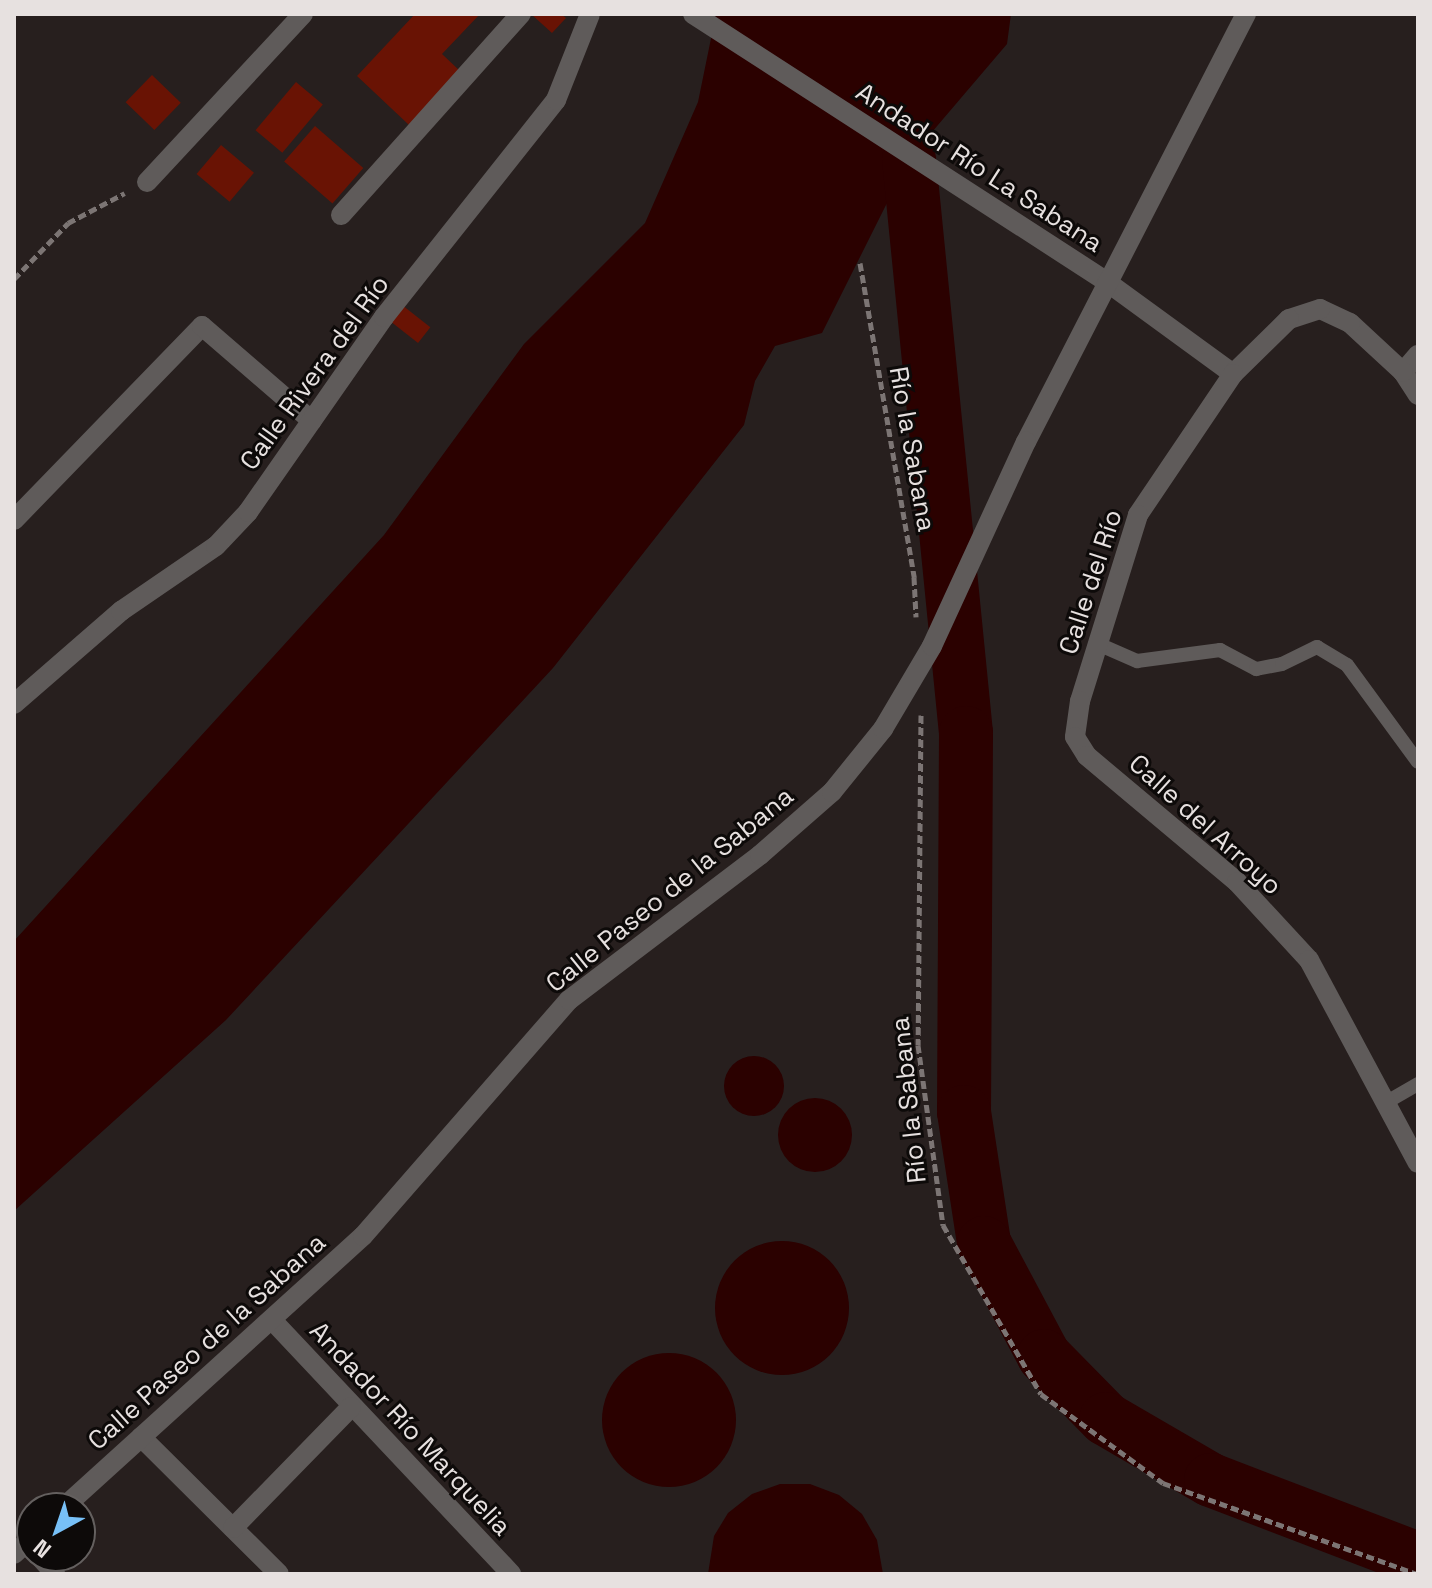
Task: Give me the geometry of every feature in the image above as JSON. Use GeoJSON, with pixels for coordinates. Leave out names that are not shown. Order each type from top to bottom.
{"type":"FeatureCollection","features":[{"type":"Feature","properties":{"kind":"street"},"geometry":{"type":"LineString","coordinates":[[147,182],[303,14]]}},
{"type":"Feature","properties":{"kind":"street"},"geometry":{"type":"LineString","coordinates":[[341,215],[521,14]]}},
{"type":"Feature","properties":{"kind":"street","name":"Calle Rivera del Río"},"geometry":{"type":"LineString","coordinates":[[14,704],[121,611],[216,546],[248,512],[384,317],[556,100],[590,14]]}},
{"type":"Feature","properties":{"kind":"street","name":"Andador Río La Sabana"},"geometry":{"type":"LineString","coordinates":[[693,14],[1107,282],[1233,374]]}},
{"type":"Feature","properties":{"kind":"street","name":"Calle Paseo de la Sabana"},"geometry":{"type":"LineString","coordinates":[[81,1492],[363,1236],[569,1000],[760,855],[832,792],[883,729],[932,646],[1026,442],[1246,14]]}},
{"type":"Feature","properties":{"kind":"street","name":"Calle del Río"},"geometry":{"type":"LineString","coordinates":[[1075,737],[1098,644],[1138,515],[1233,374],[1289,319],[1320,309],[1350,323],[1403,372],[1418,395]]}},
{"type":"Feature","properties":{"kind":"street"},"geometry":{"type":"LineString","coordinates":[[14,520],[202,326],[312,421]]}},
{"type":"Feature","properties":{"kind":"street"},"geometry":{"type":"LineString","coordinates":[[1403,372],[1418,355]]}},
{"type":"Feature","properties":{"kind":"street","name":"Calle del Arroyo"},"geometry":{"type":"LineString","coordinates":[[1075,737],[1087,756],[1237,882],[1309,960],[1418,1163]]}},
{"type":"Feature","properties":{"kind":"street","name":"Andador Río Marquelia"},"geometry":{"type":"LineString","coordinates":[[272,1320],[511,1574]]}},
{"type":"Feature","properties":{"kind":"street"},"geometry":{"type":"LineString","coordinates":[[233,1528],[351,1407]]}},
{"type":"Feature","properties":{"kind":"street"},"geometry":{"type":"LineString","coordinates":[[141,1437],[279,1574]]}},
{"type":"Feature","properties":{"kind":"lane"},"geometry":{"type":"LineString","coordinates":[[1098,644],[1137,661],[1220,650],[1256,669],[1282,664],[1317,647],[1347,665],[1418,762]]}},
{"type":"Feature","properties":{"kind":"lane"},"geometry":{"type":"LineString","coordinates":[[1385,1103],[1418,1084]]}},
{"type":"Feature","properties":{"kind":"path"},"geometry":{"type":"LineString","coordinates":[[14,279],[68,223],[147,182]]}},
{"type":"Feature","properties":{"kind":"path","name":"Río la Sabana"},"geometry":{"type":"LineString","coordinates":[[860,263],[914,577],[916,621]]}},
{"type":"Feature","properties":{"kind":"path","name":"Río la Sabana"},"geometry":{"type":"LineString","coordinates":[[920,709],[918,1045],[943,1225],[950,1238],[1041,1394],[1163,1483],[1417,1574]]}},
{"type":"Feature","properties":{"kind":"shaded area"},"geometry":{"type":"Polygon","coordinates":[[[716,14],[1011,14],[1007,44],[909,159],[822,333],[775,346],[755,381],[744,425],[553,668],[226,1020],[14,1211],[14,941],[384,535],[524,344],[645,223],[698,102],[716,14]]]}},
{"type":"Feature","properties":{"kind":"shaded area"},"geometry":{"type":"Polygon","coordinates":[[[754,1056],[775,1065],[784,1086],[775,1107],[754,1116],[733,1107],[724,1086],[733,1065],[754,1056]]]}},
{"type":"Feature","properties":{"kind":"shaded area"},"geometry":{"type":"Polygon","coordinates":[[[815,1098],[829,1101],[841,1109],[849,1121],[852,1135],[849,1149],[841,1161],[829,1169],[815,1172],[801,1169],[789,1161],[781,1149],[778,1135],[781,1121],[789,1109],[801,1101],[815,1098]]]}},
{"type":"Feature","properties":{"kind":"shaded area"},"geometry":{"type":"Polygon","coordinates":[[[782,1241],[808,1246],[829,1261],[844,1282],[849,1308],[844,1334],[829,1355],[808,1370],[782,1375],[756,1370],[735,1355],[720,1334],[715,1308],[720,1282],[735,1261],[756,1246],[782,1241]]]}},
{"type":"Feature","properties":{"kind":"shaded area"},"geometry":{"type":"Polygon","coordinates":[[[669,1353],[694,1358],[716,1373],[731,1395],[736,1420],[731,1445],[716,1467],[694,1482],[669,1487],[644,1482],[622,1467],[607,1445],[602,1420],[607,1395],[622,1373],[644,1358],[669,1353]]]}},
{"type":"Feature","properties":{"kind":"shaded area"},"geometry":{"type":"Polygon","coordinates":[[[780,1484],[810,1484],[839,1495],[862,1514],[877,1540],[883,1574],[708,1574],[714,1536],[728,1513],[752,1494],[780,1484]]]}},
{"type":"Feature","properties":{"kind":"building"},"geometry":{"type":"Polygon","coordinates":[[[415,14],[480,14],[442,54],[460,71],[409,125],[357,76],[415,14]]]}},
{"type":"Feature","properties":{"kind":"building"},"geometry":{"type":"Polygon","coordinates":[[[531,14],[561,14],[566,18],[552,33],[531,14]]]}},
{"type":"Feature","properties":{"kind":"building"},"geometry":{"type":"Polygon","coordinates":[[[152,75],[181,103],[154,130],[126,102],[152,75]]]}},
{"type":"Feature","properties":{"kind":"building"},"geometry":{"type":"Polygon","coordinates":[[[296,82],[323,104],[282,153],[256,130],[296,82]]]}},
{"type":"Feature","properties":{"kind":"building"},"geometry":{"type":"Polygon","coordinates":[[[315,126],[363,168],[332,203],[284,161],[315,126]]]}},
{"type":"Feature","properties":{"kind":"building"},"geometry":{"type":"Polygon","coordinates":[[[221,145],[254,173],[230,202],[197,174],[221,145]]]}},
{"type":"Feature","properties":{"kind":"building"},"geometry":{"type":"Polygon","coordinates":[[[402,305],[430,327],[418,343],[390,321],[402,305]]]}},
{"type":"Feature","properties":{"kind":"waterway"},"geometry":{"type":"LineString","coordinates":[[909,159],[966,733],[964,1112],[984,1243],[1044,1356],[1106,1419],[1211,1480],[1418,1559]]}}]}
